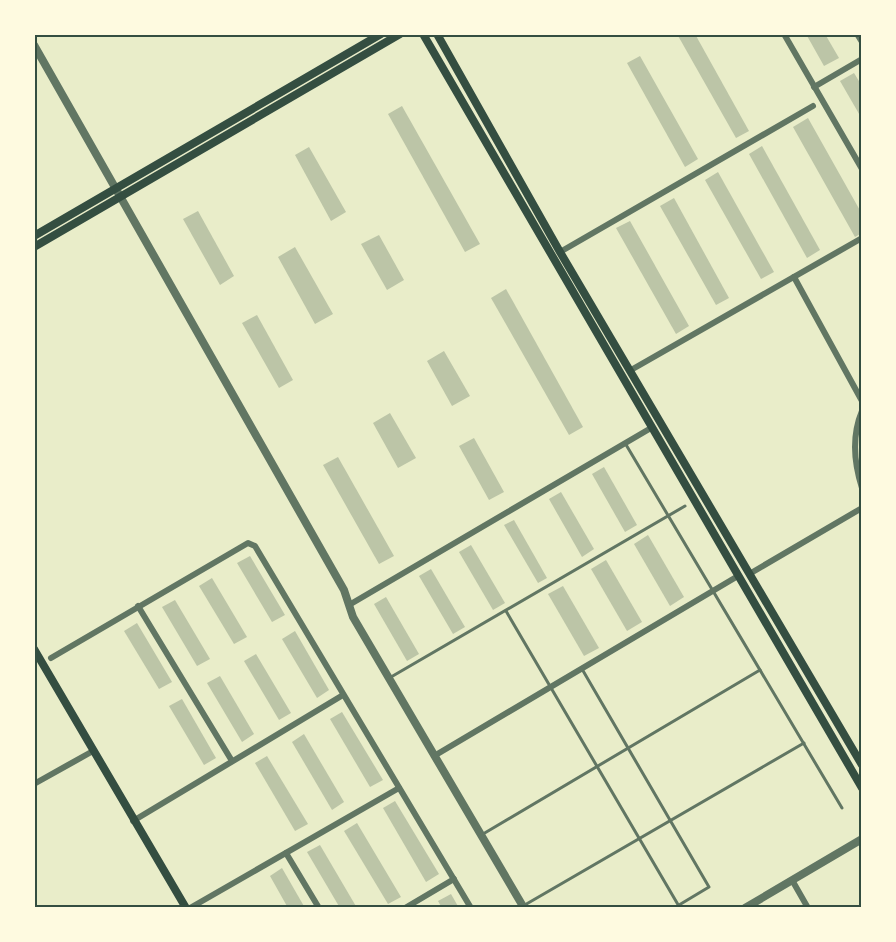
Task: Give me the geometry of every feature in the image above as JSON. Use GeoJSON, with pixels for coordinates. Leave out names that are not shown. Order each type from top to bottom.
{"type":"FeatureCollection","features":[{"type":"Feature","properties":{"kind":"main road"},"geometry":{"type":"LineString","coordinates":[[34,247],[381,34]]}},
{"type":"Feature","properties":{"kind":"main road"},"geometry":{"type":"LineString","coordinates":[[34,236],[119,193],[400,34]]}},
{"type":"Feature","properties":{"kind":"main road"},"geometry":{"type":"LineString","coordinates":[[423,34],[861,788]]}},
{"type":"Feature","properties":{"kind":"main road"},"geometry":{"type":"LineString","coordinates":[[437,34],[560,252],[751,573],[861,765]]}},
{"type":"Feature","properties":{"kind":"main road"},"geometry":{"type":"LineString","coordinates":[[34,649],[186,908]]}},
{"type":"Feature","properties":{"kind":"street"},"geometry":{"type":"LineString","coordinates":[[784,34],[861,169]]}},
{"type":"Feature","properties":{"kind":"street"},"geometry":{"type":"LineString","coordinates":[[857,34],[861,42]]}},
{"type":"Feature","properties":{"kind":"street"},"geometry":{"type":"LineString","coordinates":[[34,45],[344,590],[353,617],[523,907]]}},
{"type":"Feature","properties":{"kind":"street"},"geometry":{"type":"LineString","coordinates":[[814,87],[861,59]]}},
{"type":"Feature","properties":{"kind":"street"},"geometry":{"type":"LineString","coordinates":[[560,252],[813,106]]}},
{"type":"Feature","properties":{"kind":"street"},"geometry":{"type":"LineString","coordinates":[[631,370],[861,238]]}},
{"type":"Feature","properties":{"kind":"street"},"geometry":{"type":"LineString","coordinates":[[794,277],[861,401]]}},
{"type":"Feature","properties":{"kind":"street"},"geometry":{"type":"LineString","coordinates":[[861,411],[856,425],[855,455],[861,488]]}},
{"type":"Feature","properties":{"kind":"street"},"geometry":{"type":"LineString","coordinates":[[349,605],[651,428]]}},
{"type":"Feature","properties":{"kind":"street"},"geometry":{"type":"LineString","coordinates":[[751,573],[861,508]]}},
{"type":"Feature","properties":{"kind":"street"},"geometry":{"type":"LineString","coordinates":[[51,658],[248,543],[255,546],[471,908]]}},
{"type":"Feature","properties":{"kind":"street"},"geometry":{"type":"LineString","coordinates":[[434,756],[738,576]]}},
{"type":"Feature","properties":{"kind":"street"},"geometry":{"type":"LineString","coordinates":[[138,606],[232,761]]}},
{"type":"Feature","properties":{"kind":"street"},"geometry":{"type":"LineString","coordinates":[[133,821],[344,695]]}},
{"type":"Feature","properties":{"kind":"street"},"geometry":{"type":"LineString","coordinates":[[34,784],[93,751]]}},
{"type":"Feature","properties":{"kind":"street"},"geometry":{"type":"LineString","coordinates":[[190,908],[399,788]]}},
{"type":"Feature","properties":{"kind":"street"},"geometry":{"type":"LineString","coordinates":[[745,908],[861,838]]}},
{"type":"Feature","properties":{"kind":"street"},"geometry":{"type":"LineString","coordinates":[[286,853],[319,908]]}},
{"type":"Feature","properties":{"kind":"street"},"geometry":{"type":"LineString","coordinates":[[405,908],[454,879]]}},
{"type":"Feature","properties":{"kind":"street"},"geometry":{"type":"LineString","coordinates":[[792,880],[808,908]]}},
{"type":"Feature","properties":{"kind":"lane"},"geometry":{"type":"LineString","coordinates":[[625,443],[842,808]]}},
{"type":"Feature","properties":{"kind":"lane"},"geometry":{"type":"LineString","coordinates":[[389,679],[686,506]]}},
{"type":"Feature","properties":{"kind":"lane"},"geometry":{"type":"LineString","coordinates":[[506,611],[679,906],[709,887],[582,669]]}},
{"type":"Feature","properties":{"kind":"lane"},"geometry":{"type":"LineString","coordinates":[[481,835],[760,670]]}},
{"type":"Feature","properties":{"kind":"lane"},"geometry":{"type":"LineString","coordinates":[[523,907],[804,743]]}},
{"type":"Feature","properties":{"kind":"building"},"geometry":{"type":"Polygon","coordinates":[[[677,34],[695,34],[749,131],[736,138],[677,34]]]}},
{"type":"Feature","properties":{"kind":"building"},"geometry":{"type":"Polygon","coordinates":[[[806,34],[825,34],[839,58],[824,66],[806,34]]]}},
{"type":"Feature","properties":{"kind":"building"},"geometry":{"type":"Polygon","coordinates":[[[640,56],[698,159],[685,167],[627,63],[640,56]]]}},
{"type":"Feature","properties":{"kind":"building"},"geometry":{"type":"Polygon","coordinates":[[[854,73],[862,86],[862,119],[840,81],[854,73]]]}},
{"type":"Feature","properties":{"kind":"building"},"geometry":{"type":"Polygon","coordinates":[[[402,106],[480,244],[465,252],[388,114],[402,106]]]}},
{"type":"Feature","properties":{"kind":"building"},"geometry":{"type":"Polygon","coordinates":[[[808,118],[862,214],[862,233],[855,237],[793,127],[808,118]]]}},
{"type":"Feature","properties":{"kind":"building"},"geometry":{"type":"Polygon","coordinates":[[[762,146],[820,250],[807,258],[749,154],[762,146]]]}},
{"type":"Feature","properties":{"kind":"building"},"geometry":{"type":"Polygon","coordinates":[[[309,147],[346,212],[331,221],[295,155],[309,147]]]}},
{"type":"Feature","properties":{"kind":"building"},"geometry":{"type":"Polygon","coordinates":[[[718,172],[774,272],[761,279],[705,180],[718,172]]]}},
{"type":"Feature","properties":{"kind":"building"},"geometry":{"type":"Polygon","coordinates":[[[674,198],[729,298],[716,305],[660,206],[674,198]]]}},
{"type":"Feature","properties":{"kind":"building"},"geometry":{"type":"Polygon","coordinates":[[[198,211],[234,276],[220,285],[183,219],[198,211]]]}},
{"type":"Feature","properties":{"kind":"building"},"geometry":{"type":"Polygon","coordinates":[[[630,221],[689,326],[676,334],[616,228],[630,221]]]}},
{"type":"Feature","properties":{"kind":"building"},"geometry":{"type":"Polygon","coordinates":[[[379,235],[404,280],[387,290],[361,244],[379,235]]]}},
{"type":"Feature","properties":{"kind":"building"},"geometry":{"type":"Polygon","coordinates":[[[295,247],[333,314],[315,324],[278,257],[295,247]]]}},
{"type":"Feature","properties":{"kind":"building"},"geometry":{"type":"Polygon","coordinates":[[[506,289],[583,427],[569,435],[491,298],[506,289]]]}},
{"type":"Feature","properties":{"kind":"building"},"geometry":{"type":"Polygon","coordinates":[[[257,315],[293,380],[279,388],[242,323],[257,315]]]}},
{"type":"Feature","properties":{"kind":"building"},"geometry":{"type":"Polygon","coordinates":[[[444,351],[470,396],[452,406],[427,361],[444,351]]]}},
{"type":"Feature","properties":{"kind":"building"},"geometry":{"type":"Polygon","coordinates":[[[390,413],[416,458],[398,468],[373,423],[390,413]]]}},
{"type":"Feature","properties":{"kind":"building"},"geometry":{"type":"Polygon","coordinates":[[[474,438],[504,492],[489,500],[459,446],[474,438]]]}},
{"type":"Feature","properties":{"kind":"building"},"geometry":{"type":"Polygon","coordinates":[[[338,457],[394,556],[379,564],[323,465],[338,457]]]}},
{"type":"Feature","properties":{"kind":"building"},"geometry":{"type":"Polygon","coordinates":[[[604,467],[637,525],[625,532],[592,474],[604,467]]]}},
{"type":"Feature","properties":{"kind":"building"},"geometry":{"type":"Polygon","coordinates":[[[561,492],[594,549],[582,557],[549,499],[561,492]]]}},
{"type":"Feature","properties":{"kind":"building"},"geometry":{"type":"Polygon","coordinates":[[[514,520],[547,578],[538,583],[504,525],[514,520]]]}},
{"type":"Feature","properties":{"kind":"building"},"geometry":{"type":"Polygon","coordinates":[[[648,535],[684,597],[670,606],[634,544],[648,535]]]}},
{"type":"Feature","properties":{"kind":"building"},"geometry":{"type":"Polygon","coordinates":[[[471,545],[505,603],[493,610],[459,552],[471,545]]]}},
{"type":"Feature","properties":{"kind":"building"},"geometry":{"type":"Polygon","coordinates":[[[250,556],[285,615],[272,622],[237,563],[250,556]]]}},
{"type":"Feature","properties":{"kind":"building"},"geometry":{"type":"Polygon","coordinates":[[[606,560],[642,622],[627,631],[591,569],[606,560]]]}},
{"type":"Feature","properties":{"kind":"building"},"geometry":{"type":"Polygon","coordinates":[[[431,569],[465,627],[453,634],[419,576],[431,569]]]}},
{"type":"Feature","properties":{"kind":"building"},"geometry":{"type":"Polygon","coordinates":[[[212,578],[247,637],[234,644],[199,586],[212,578]]]}},
{"type":"Feature","properties":{"kind":"building"},"geometry":{"type":"Polygon","coordinates":[[[563,586],[599,648],[584,656],[548,594],[563,586]]]}},
{"type":"Feature","properties":{"kind":"building"},"geometry":{"type":"Polygon","coordinates":[[[386,597],[419,654],[407,661],[374,604],[386,597]]]}},
{"type":"Feature","properties":{"kind":"building"},"geometry":{"type":"Polygon","coordinates":[[[175,600],[210,659],[197,666],[162,607],[175,600]]]}},
{"type":"Feature","properties":{"kind":"building"},"geometry":{"type":"Polygon","coordinates":[[[137,623],[172,682],[159,689],[124,631],[137,623]]]}},
{"type":"Feature","properties":{"kind":"building"},"geometry":{"type":"Polygon","coordinates":[[[295,631],[329,690],[317,698],[282,639],[295,631]]]}},
{"type":"Feature","properties":{"kind":"building"},"geometry":{"type":"Polygon","coordinates":[[[256,654],[291,713],[279,720],[244,661],[256,654]]]}},
{"type":"Feature","properties":{"kind":"building"},"geometry":{"type":"Polygon","coordinates":[[[220,676],[254,734],[242,742],[207,683],[220,676]]]}},
{"type":"Feature","properties":{"kind":"building"},"geometry":{"type":"Polygon","coordinates":[[[182,699],[216,758],[204,765],[169,706],[182,699]]]}},
{"type":"Feature","properties":{"kind":"building"},"geometry":{"type":"Polygon","coordinates":[[[342,712],[383,780],[370,787],[330,719],[342,712]]]}},
{"type":"Feature","properties":{"kind":"building"},"geometry":{"type":"Polygon","coordinates":[[[304,734],[344,802],[332,810],[292,742],[304,734]]]}},
{"type":"Feature","properties":{"kind":"building"},"geometry":{"type":"Polygon","coordinates":[[[267,756],[308,824],[295,831],[255,763],[267,756]]]}},
{"type":"Feature","properties":{"kind":"building"},"geometry":{"type":"Polygon","coordinates":[[[395,801],[439,874],[426,882],[383,808],[395,801]]]}},
{"type":"Feature","properties":{"kind":"building"},"geometry":{"type":"Polygon","coordinates":[[[357,823],[401,897],[388,904],[344,831],[357,823]]]}},
{"type":"Feature","properties":{"kind":"building"},"geometry":{"type":"Polygon","coordinates":[[[320,845],[357,908],[340,908],[307,852],[320,845]]]}},
{"type":"Feature","properties":{"kind":"building"},"geometry":{"type":"Polygon","coordinates":[[[282,868],[305,908],[288,908],[270,876],[282,868]]]}},
{"type":"Feature","properties":{"kind":"building"},"geometry":{"type":"Polygon","coordinates":[[[451,894],[459,908],[442,908],[438,901],[451,894]]]}}]}
